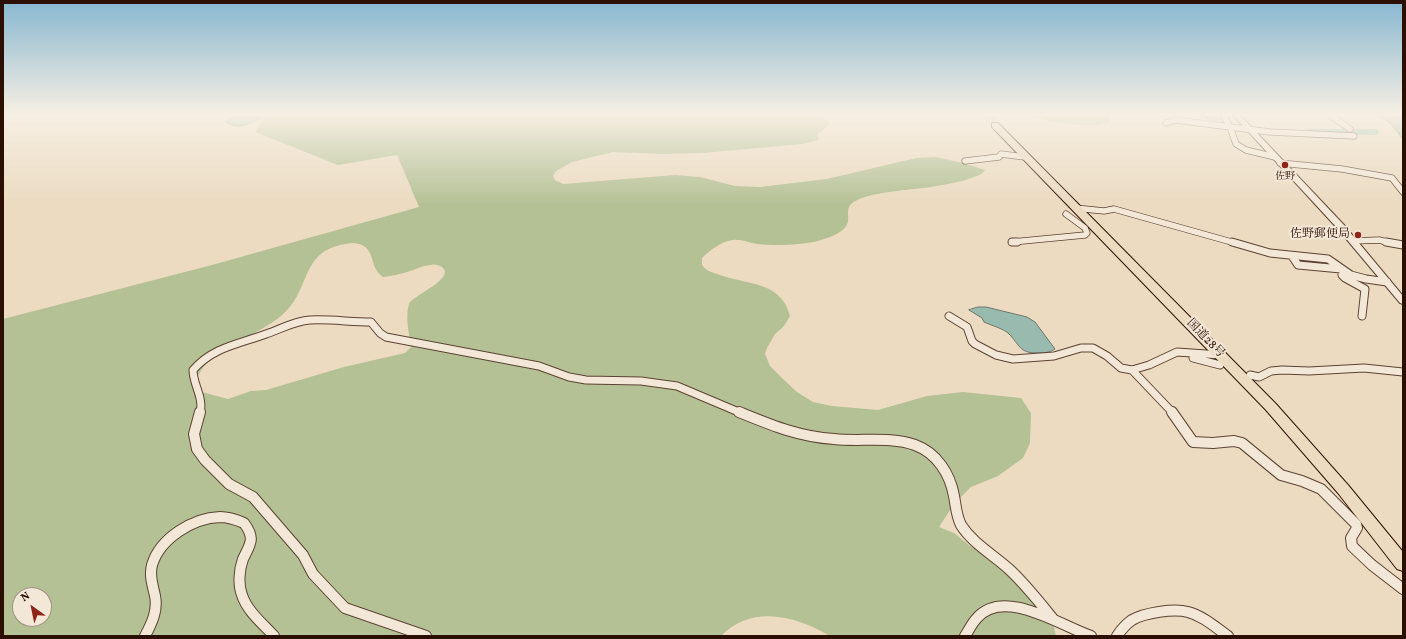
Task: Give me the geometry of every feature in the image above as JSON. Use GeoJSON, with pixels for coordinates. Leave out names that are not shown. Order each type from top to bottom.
{"type":"FeatureCollection","features":[{"type":"Feature","properties":{"kind":"highway","name":"国道28号"},"geometry":{"type":"LineString","coordinates":[[1013,144],[1075,208],[1161,293],[1221,360],[1271,407],[1332,475],[1403,564]]}},
{"type":"Feature","properties":{"kind":"street"},"geometry":{"type":"LineString","coordinates":[[1236,144],[1246,150],[1277,160],[1392,178],[1403,192]]}},
{"type":"Feature","properties":{"kind":"street"},"geometry":{"type":"LineString","coordinates":[[1262,144],[1352,241],[1403,301]]}},
{"type":"Feature","properties":{"kind":"street"},"geometry":{"type":"LineString","coordinates":[[965,161],[999,157],[1002,154],[1025,156]]}},
{"type":"Feature","properties":{"kind":"street"},"geometry":{"type":"LineString","coordinates":[[1075,208],[1090,207],[1104,212],[1114,209],[1270,253],[1292,256],[1298,265],[1343,271],[1362,279],[1387,282]]}},
{"type":"Feature","properties":{"kind":"street"},"geometry":{"type":"LineString","coordinates":[[1012,242],[1085,235],[1087,233],[1085,228],[1066,214]]}},
{"type":"Feature","properties":{"kind":"street"},"geometry":{"type":"LineString","coordinates":[[1352,241],[1378,240],[1403,245]]}},
{"type":"Feature","properties":{"kind":"street"},"geometry":{"type":"LineString","coordinates":[[1343,271],[1342,275],[1347,281],[1362,286],[1365,289],[1362,316]]}},
{"type":"Feature","properties":{"kind":"street"},"geometry":{"type":"LineString","coordinates":[[949,316],[967,327],[972,341],[996,355],[1013,359],[1054,356],[1081,348],[1093,348],[1121,368],[1132,370],[1170,356],[1221,360]]}},
{"type":"Feature","properties":{"kind":"street"},"geometry":{"type":"LineString","coordinates":[[426,636],[345,608],[313,574],[304,555],[253,497],[228,484],[205,460],[197,449],[194,434],[201,407],[198,388],[193,379],[193,370],[198,363],[232,344],[267,334],[286,324],[309,320],[371,322],[380,333],[386,337],[539,366],[580,379],[641,381],[677,386],[783,430],[801,435],[843,440],[893,441],[916,445],[936,457],[942,465],[952,488],[958,518],[964,528],[976,542],[1011,570],[1054,620]]}},
{"type":"Feature","properties":{"kind":"street"},"geometry":{"type":"LineString","coordinates":[[1250,375],[1259,377],[1270,371],[1282,370],[1352,370],[1364,368],[1403,372]]}},
{"type":"Feature","properties":{"kind":"street"},"geometry":{"type":"LineString","coordinates":[[1132,370],[1170,408],[1193,442],[1214,443],[1228,440],[1242,443],[1281,475],[1322,489],[1356,524],[1357,528],[1350,541],[1352,546],[1372,565],[1403,589]]}},
{"type":"Feature","properties":{"kind":"street"},"geometry":{"type":"LineString","coordinates":[[145,636],[156,612],[154,590],[151,578],[152,565],[156,554],[168,541],[189,525],[208,519],[222,517],[244,523],[250,532],[252,538],[251,544],[243,561],[240,574],[240,594],[274,636]]}},
{"type":"Feature","properties":{"kind":"street"},"geometry":{"type":"LineString","coordinates":[[965,636],[979,615],[991,608],[1012,606],[1027,609],[1091,636]]}},
{"type":"Feature","properties":{"kind":"street"},"geometry":{"type":"LineString","coordinates":[[1117,636],[1128,623],[1137,618],[1173,612],[1186,612],[1207,621],[1228,636]]}},
{"type":"Feature","properties":{"kind":"green space"},"geometry":{"type":"Polygon","coordinates":[[[285,144],[804,144],[703,153],[662,154],[613,152],[572,162],[556,171],[553,176],[555,180],[563,184],[675,175],[700,177],[735,186],[760,187],[827,179],[916,158],[936,157],[985,170],[977,176],[955,182],[868,196],[858,200],[849,206],[848,222],[846,226],[840,232],[818,241],[780,245],[757,244],[736,240],[725,242],[712,249],[702,258],[702,265],[710,272],[762,286],[779,296],[786,305],[790,316],[784,326],[775,334],[765,354],[770,366],[782,378],[797,392],[813,402],[832,406],[878,410],[927,396],[963,392],[1021,398],[1031,413],[1030,443],[1023,458],[998,476],[971,487],[954,504],[939,527],[954,533],[970,546],[1002,564],[1052,618],[1056,636],[830,636],[803,623],[774,616],[746,620],[733,626],[721,636],[3,636],[3,319],[212,265],[419,207],[397,155],[338,165],[285,144]],[[354,243],[336,246],[323,252],[308,271],[298,294],[291,305],[281,316],[270,324],[219,353],[209,362],[200,372],[195,384],[198,391],[228,399],[251,391],[266,390],[344,367],[405,353],[411,347],[407,320],[409,304],[412,300],[439,282],[445,272],[441,266],[432,265],[383,277],[378,273],[370,252],[366,248],[354,243]]]}},
{"type":"Feature","properties":{"kind":"water"},"geometry":{"type":"Polygon","coordinates":[[[978,307],[986,307],[1027,317],[1035,322],[1055,349],[1042,353],[1031,353],[1023,350],[1007,332],[984,322],[982,318],[969,310],[978,307]]]}},
{"type":"Feature","properties":{"kind":"place","name":"佐野"},"geometry":{"type":"Point","coordinates":[1285,165]}},
{"type":"Feature","properties":{"kind":"place","name":"佐野郵便局"},"geometry":{"type":"Point","coordinates":[1358,235]}}]}
